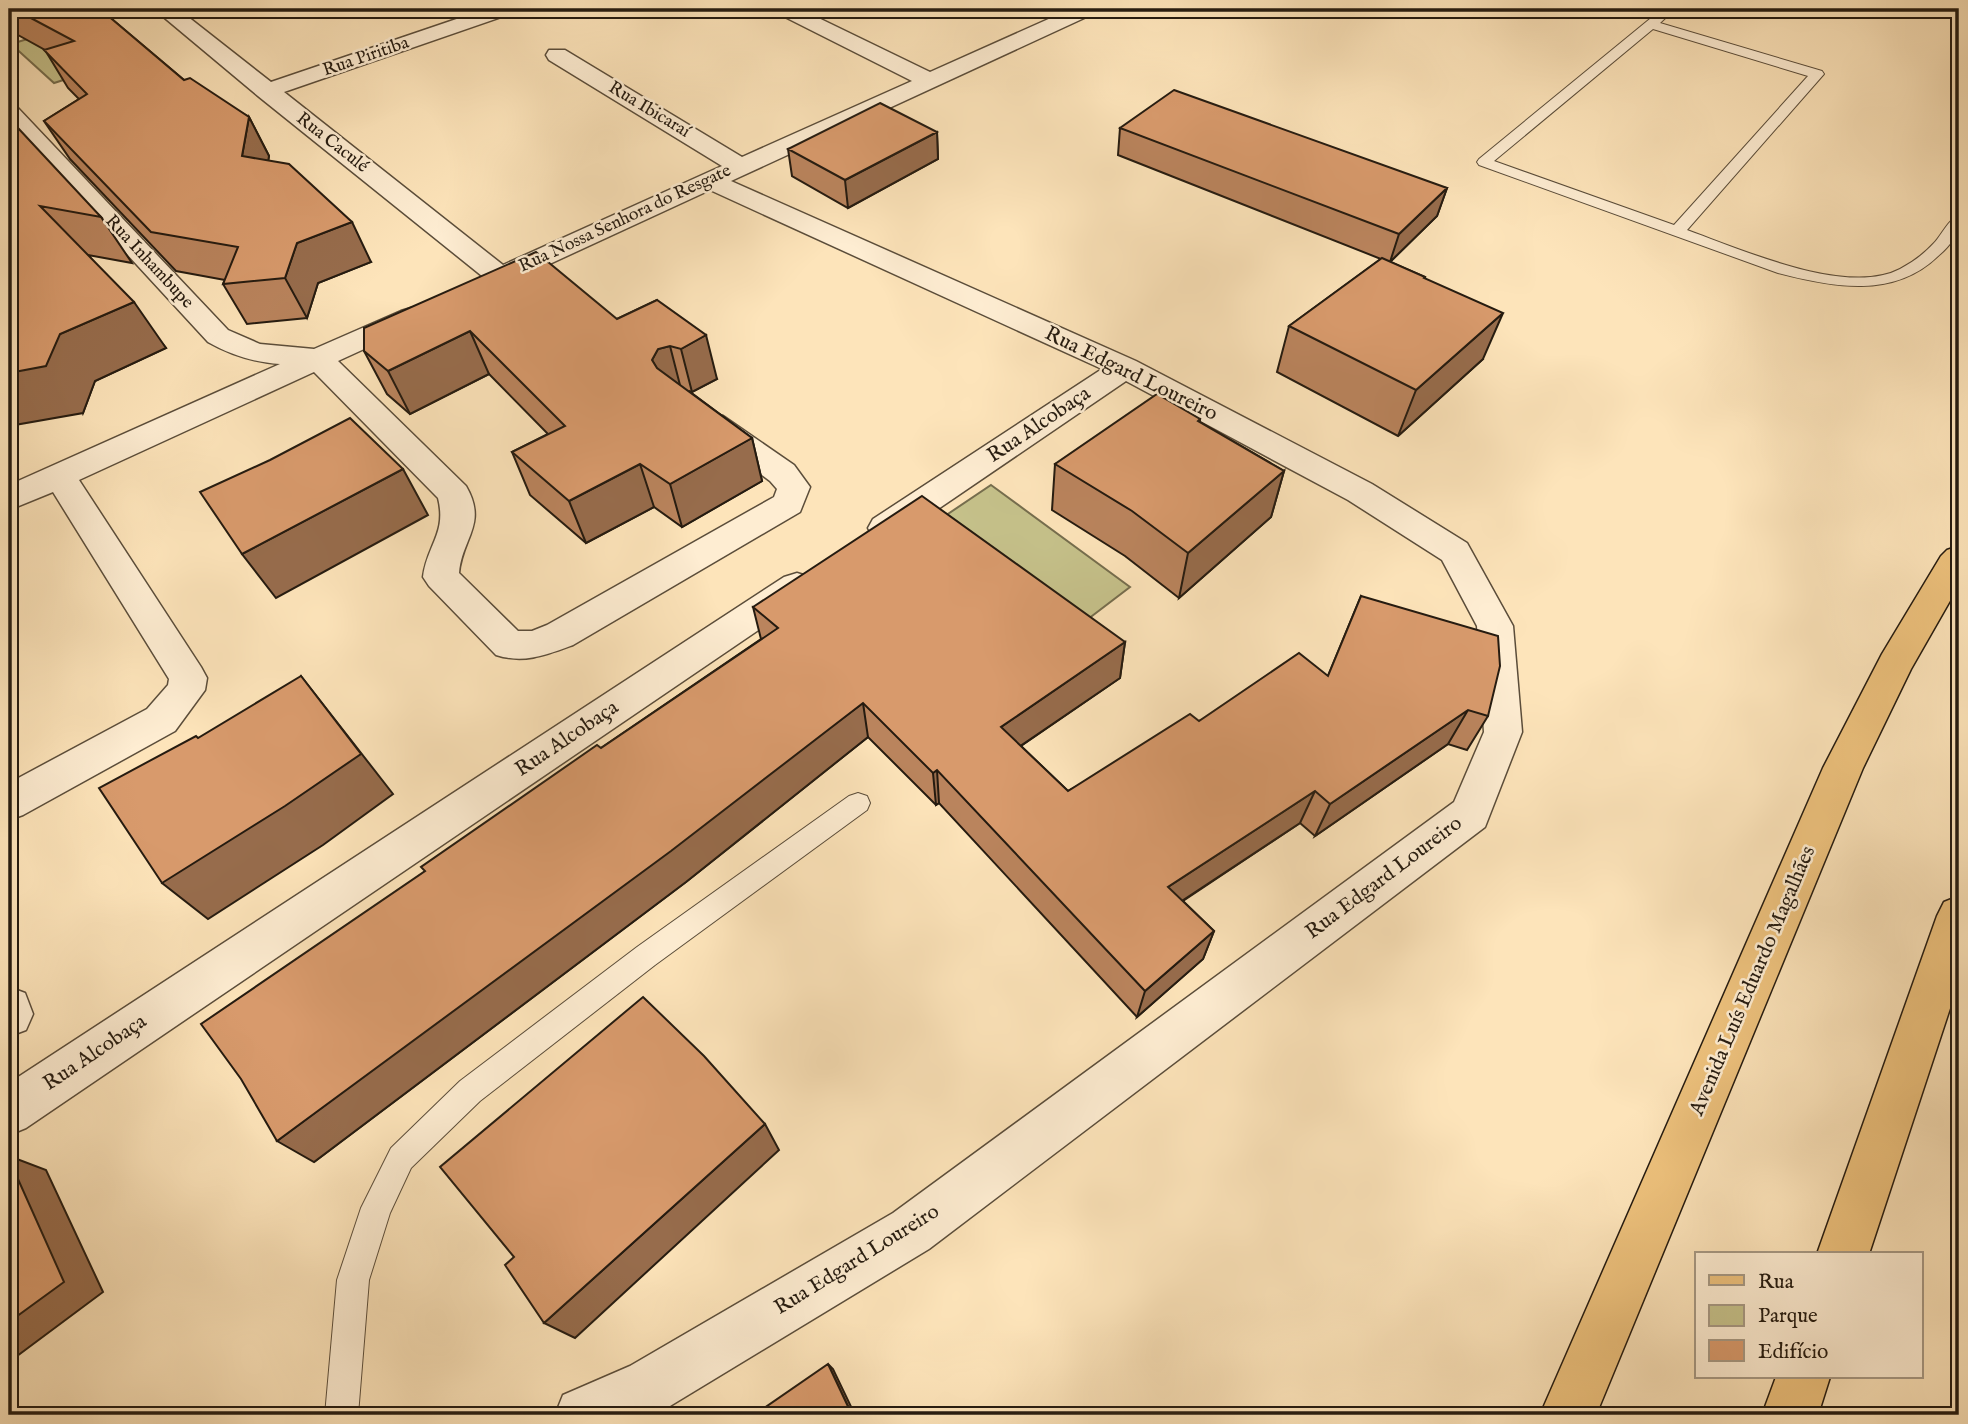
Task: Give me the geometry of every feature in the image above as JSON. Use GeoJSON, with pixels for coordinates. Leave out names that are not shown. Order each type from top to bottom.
{"type":"FeatureCollection","features":[{"type":"Feature","properties":{"kind":"main road","name":"Avenida Luís Eduardo Magalhães"},"geometry":{"type":"LineString","coordinates":[[1568,1415],[1843,768],[1895,664],[1959,559]]}},
{"type":"Feature","properties":{"kind":"main road"},"geometry":{"type":"LineString","coordinates":[[1844,1252],[1959,916]]}},
{"type":"Feature","properties":{"kind":"main road"},"geometry":{"type":"LineString","coordinates":[[1790,1415],[1803,1378]]}},
{"type":"Feature","properties":{"kind":"street"},"geometry":{"type":"LineString","coordinates":[[169,12],[197,9]]}},
{"type":"Feature","properties":{"kind":"street","name":"Rua Piritiba"},"geometry":{"type":"LineString","coordinates":[[266,91],[506,9]]}},
{"type":"Feature","properties":{"kind":"street"},"geometry":{"type":"LineString","coordinates":[[784,9],[930,81]]}},
{"type":"Feature","properties":{"kind":"street","name":"Rua Nossa Senhora do Resgate"},"geometry":{"type":"LineString","coordinates":[[488,282],[1088,9]]}},
{"type":"Feature","properties":{"kind":"street","name":"Rua Caculé"},"geometry":{"type":"LineString","coordinates":[[169,12],[266,91],[488,282]]}},
{"type":"Feature","properties":{"kind":"street","name":"Rua Ibicaraí"},"geometry":{"type":"LineString","coordinates":[[557,55],[725,173]]}},
{"type":"Feature","properties":{"kind":"street","name":"Rua Inhambupe"},"geometry":{"type":"LineString","coordinates":[[9,112],[218,336],[238,347],[259,353],[318,359]]}},
{"type":"Feature","properties":{"kind":"street","name":"Rua Edgard Loureiro"},"geometry":{"type":"LineString","coordinates":[[583,1415],[650,1386],[911,1231],[1470,814],[1503,732],[1495,626],[1455,552],[1360,492],[1125,368],[725,173]]}},
{"type":"Feature","properties":{"kind":"street"},"geometry":{"type":"LineString","coordinates":[[9,498],[439,304]]}},
{"type":"Feature","properties":{"kind":"street"},"geometry":{"type":"LineString","coordinates":[[318,359],[454,494],[461,513],[460,528],[441,565],[441,577],[509,645],[534,645],[560,635],[788,504],[794,487],[782,472],[682,402]]}},
{"type":"Feature","properties":{"kind":"street","name":"Rua Alcobaça"},"geometry":{"type":"LineString","coordinates":[[857,546],[1125,368]]}},
{"type":"Feature","properties":{"kind":"street"},"geometry":{"type":"LineString","coordinates":[[9,803],[161,720],[186,690],[188,678],[59,475]]}},
{"type":"Feature","properties":{"kind":"street","name":"Rua Alcobaça"},"geometry":{"type":"LineString","coordinates":[[9,1111],[822,569]]}},
{"type":"Feature","properties":{"kind":"lane"},"geometry":{"type":"LineString","coordinates":[[1670,9],[1484,162],[1784,270],[1826,280],[1861,283],[1894,279],[1923,265],[1943,246],[1959,221]]}},
{"type":"Feature","properties":{"kind":"lane"},"geometry":{"type":"LineString","coordinates":[[1651,24],[1817,74],[1678,230]]}},
{"type":"Feature","properties":{"kind":"lane"},"geometry":{"type":"LineString","coordinates":[[341,1415],[353,1280],[376,1208],[401,1158],[481,1083],[646,956],[858,803]]}},
{"type":"Feature","properties":{"kind":"green space"},"geometry":{"type":"Polygon","coordinates":[[[77,24],[122,61],[54,83],[11,44],[77,24]]]}},
{"type":"Feature","properties":{"kind":"green space"},"geometry":{"type":"Polygon","coordinates":[[[991,485],[1130,587],[1071,632],[930,526],[991,485]]]}},
{"type":"Feature","properties":{"kind":"building"},"geometry":{"type":"Polygon","coordinates":[[[14,9],[100,9],[184,80],[190,78],[249,117],[242,156],[289,164],[352,222],[297,243],[285,278],[223,284],[238,247],[151,232],[44,121],[87,94],[44,50],[74,41],[14,9]]]}},
{"type":"Feature","properties":{"kind":"building"},"geometry":{"type":"Polygon","coordinates":[[[1174,90],[1447,188],[1399,234],[1120,128],[1174,90]]]}},
{"type":"Feature","properties":{"kind":"building"},"geometry":{"type":"Polygon","coordinates":[[[880,103],[937,132],[845,180],[788,149],[880,103]]]}},
{"type":"Feature","properties":{"kind":"building"},"geometry":{"type":"Polygon","coordinates":[[[18,128],[101,217],[40,206],[134,302],[60,334],[46,366],[9,373],[9,131],[18,128]]]}},
{"type":"Feature","properties":{"kind":"building"},"geometry":{"type":"Polygon","coordinates":[[[536,252],[617,319],[657,300],[706,335],[681,349],[670,346],[658,349],[652,360],[657,368],[752,438],[670,484],[640,464],[569,501],[512,452],[565,426],[470,331],[388,371],[364,351],[364,328],[536,252]]]}},
{"type":"Feature","properties":{"kind":"building"},"geometry":{"type":"Polygon","coordinates":[[[1382,258],[1503,313],[1416,390],[1289,326],[1382,258]]]}},
{"type":"Feature","properties":{"kind":"building"},"geometry":{"type":"Polygon","coordinates":[[[1157,394],[1284,471],[1188,553],[1132,511],[1055,464],[1157,394]]]}},
{"type":"Feature","properties":{"kind":"building"},"geometry":{"type":"Polygon","coordinates":[[[350,418],[403,469],[242,554],[200,492],[270,460],[350,418]]]}},
{"type":"Feature","properties":{"kind":"building"},"geometry":{"type":"Polygon","coordinates":[[[922,496],[1125,642],[1001,727],[1068,791],[1190,714],[1199,721],[1299,653],[1328,676],[1361,596],[1498,636],[1500,666],[1488,716],[1468,710],[1330,804],[1315,791],[1168,887],[1214,931],[1145,991],[937,770],[933,773],[863,703],[671,851],[277,1141],[241,1079],[201,1024],[425,871],[421,867],[597,745],[601,748],[778,628],[753,607],[922,496]]]}},
{"type":"Feature","properties":{"kind":"building"},"geometry":{"type":"Polygon","coordinates":[[[301,676],[361,754],[285,806],[162,883],[99,788],[196,736],[198,738],[301,676]]]}},
{"type":"Feature","properties":{"kind":"building"},"geometry":{"type":"Polygon","coordinates":[[[643,997],[704,1056],[765,1124],[544,1323],[505,1265],[514,1257],[440,1167],[643,997]]]}},
{"type":"Feature","properties":{"kind":"building"},"geometry":{"type":"Polygon","coordinates":[[[9,1159],[64,1282],[9,1322],[9,1159]]]}},
{"type":"Feature","properties":{"kind":"building"},"geometry":{"type":"Polygon","coordinates":[[[828,1364],[852,1415],[754,1415],[828,1364]]]}}]}
